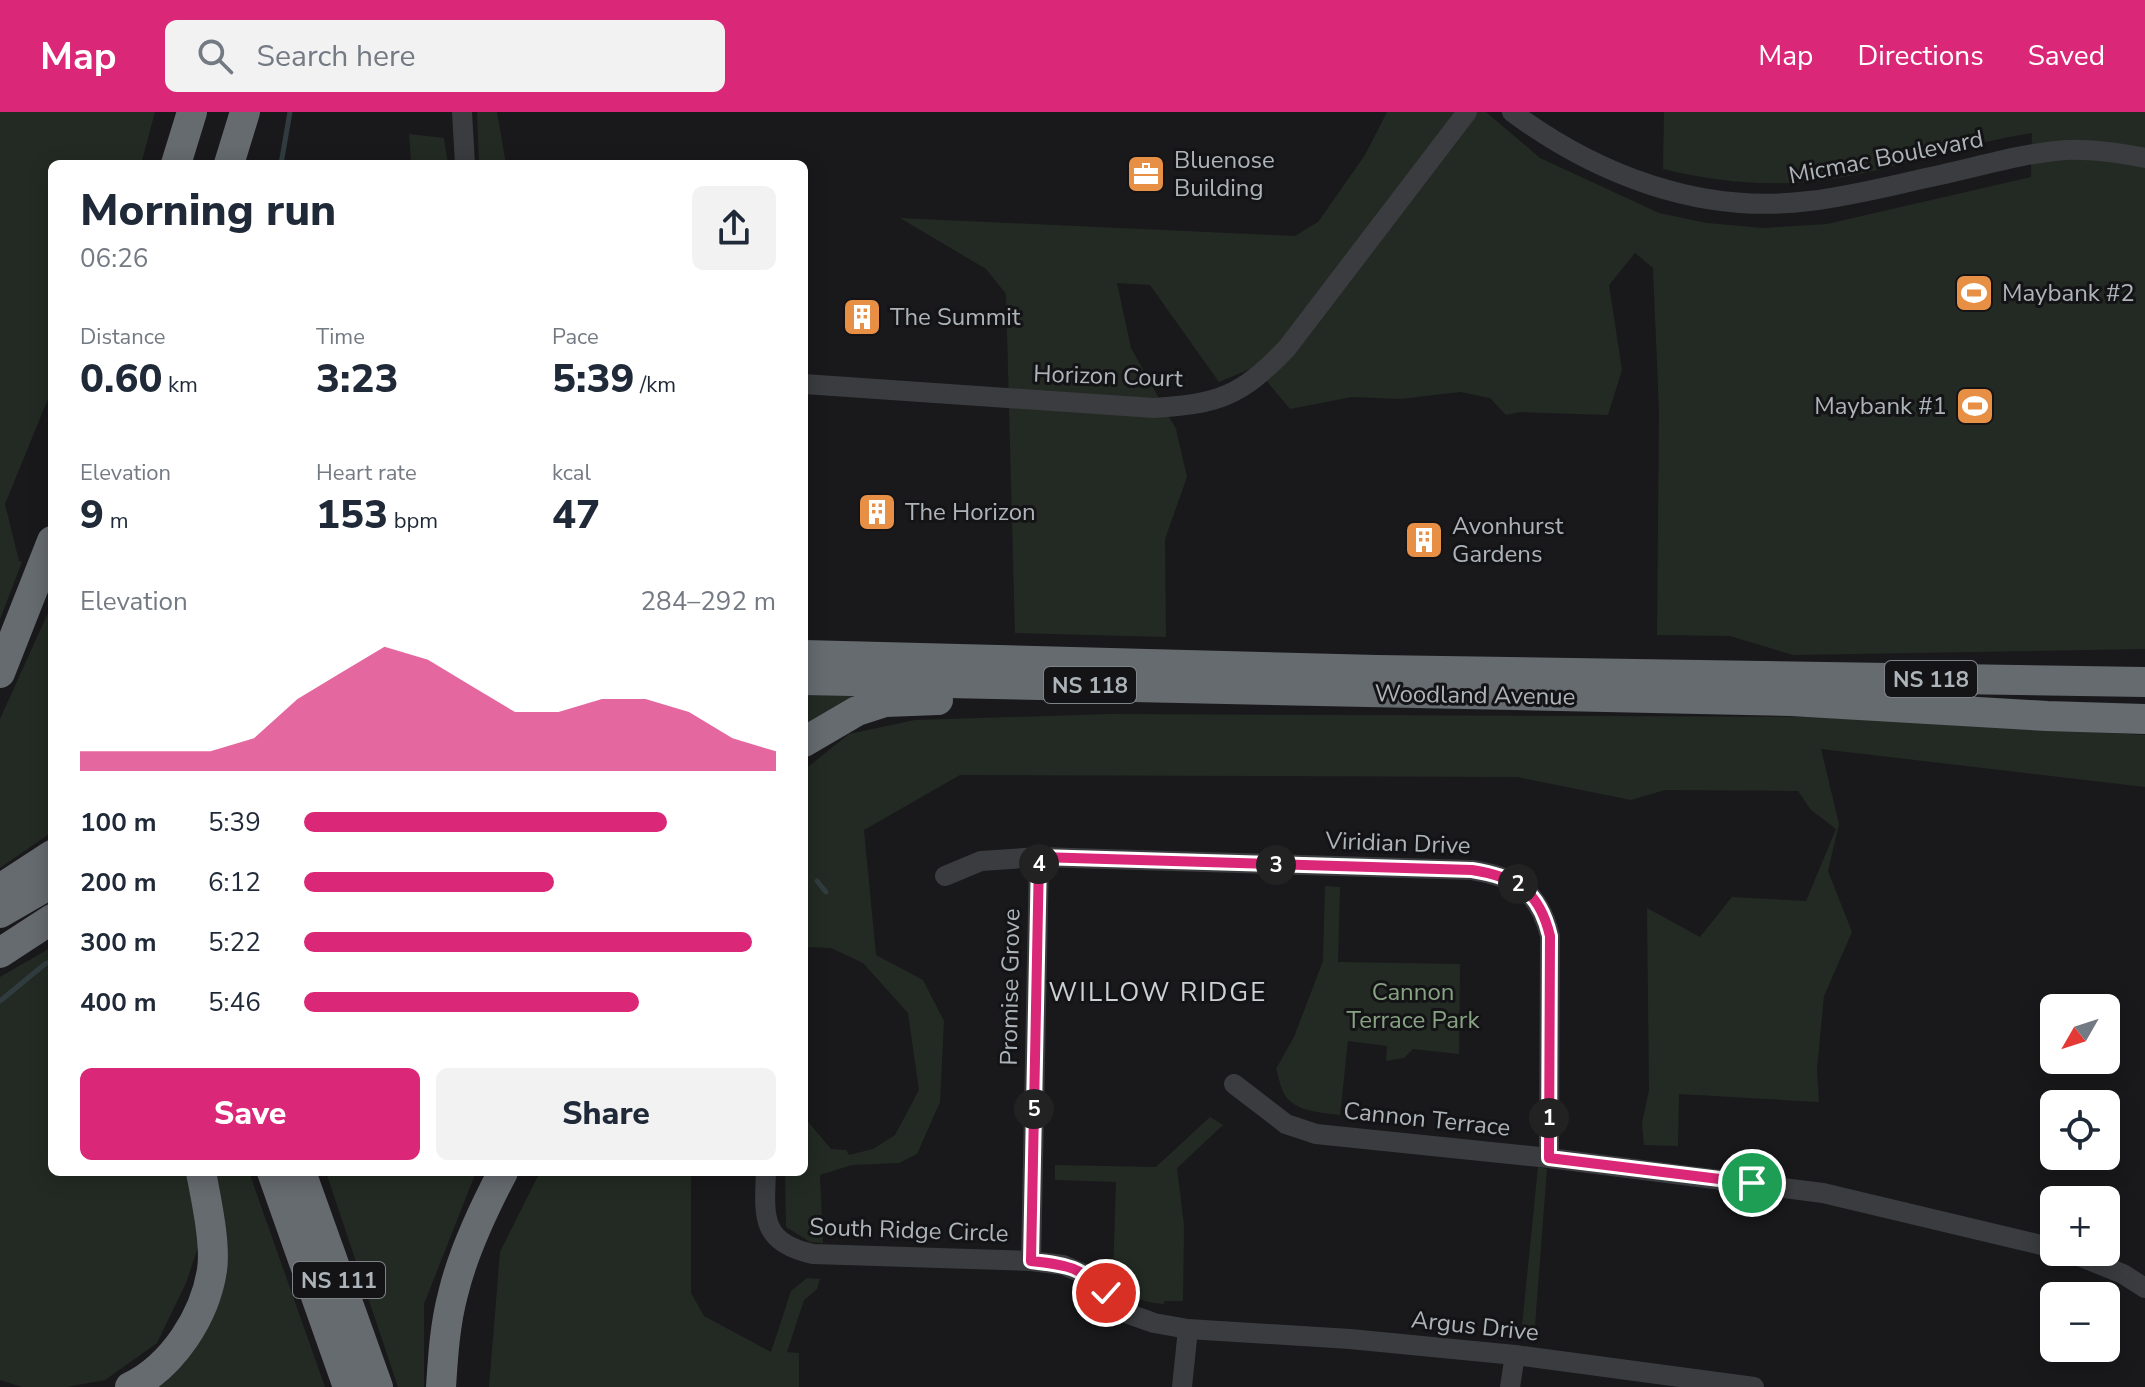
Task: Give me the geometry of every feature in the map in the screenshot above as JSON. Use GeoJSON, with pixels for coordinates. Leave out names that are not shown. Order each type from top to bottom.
{"type":"FeatureCollection","features":[{"type":"Feature","properties":{"kind":"highway"},"geometry":{"type":"LineString","coordinates":[[177,160],[192,112]]}},
{"type":"Feature","properties":{"kind":"highway"},"geometry":{"type":"LineString","coordinates":[[198,160],[209,112]]}},
{"type":"Feature","properties":{"kind":"highway"},"geometry":{"type":"LineString","coordinates":[[230,160],[245,112]]}},
{"type":"Feature","properties":{"kind":"highway"},"geometry":{"type":"LineString","coordinates":[[248,160],[255,112]]}},
{"type":"Feature","properties":{"kind":"highway"},"geometry":{"type":"LineString","coordinates":[[0,673],[48,551]]}},
{"type":"Feature","properties":{"kind":"highway"},"geometry":{"type":"LineString","coordinates":[[808,640],[872,643],[961,659]]}},
{"type":"Feature","properties":{"kind":"highway","name":"Woodland Avenue"},"geometry":{"type":"LineString","coordinates":[[808,655],[1377,670],[2145,682]]}},
{"type":"Feature","properties":{"kind":"highway","name":"Woodland Avenue"},"geometry":{"type":"LineString","coordinates":[[808,680],[1791,701],[2145,719]]}},
{"type":"Feature","properties":{"kind":"highway"},"geometry":{"type":"LineString","coordinates":[[808,739],[838,720],[885,702],[964,699],[1166,701],[1376,694]]}},
{"type":"Feature","properties":{"kind":"highway"},"geometry":{"type":"LineString","coordinates":[[0,889],[48,858]]}},
{"type":"Feature","properties":{"kind":"highway"},"geometry":{"type":"LineString","coordinates":[[0,913],[48,885]]}},
{"type":"Feature","properties":{"kind":"highway"},"geometry":{"type":"LineString","coordinates":[[0,939],[48,912]]}},
{"type":"Feature","properties":{"kind":"highway"},"geometry":{"type":"LineString","coordinates":[[0,953],[48,922]]}},
{"type":"Feature","properties":{"kind":"highway"},"geometry":{"type":"LineString","coordinates":[[130,1387],[175,1352],[199,1312],[212,1268],[202,1176]]}},
{"type":"Feature","properties":{"kind":"highway","name":"NS 111"},"geometry":{"type":"LineString","coordinates":[[273,1176],[348,1387]]}},
{"type":"Feature","properties":{"kind":"highway","name":"NS 111"},"geometry":{"type":"LineString","coordinates":[[302,1176],[378,1387]]}},
{"type":"Feature","properties":{"kind":"highway"},"geometry":{"type":"LineString","coordinates":[[441,1387],[443,1346],[453,1293],[474,1233],[501,1176]]}},
{"type":"Feature","properties":{"kind":"street"},"geometry":{"type":"LineString","coordinates":[[462,112],[465,160]]}},
{"type":"Feature","properties":{"kind":"street","name":"Horizon Court"},"geometry":{"type":"LineString","coordinates":[[808,384],[1154,408],[1220,400],[1243,388],[1287,348],[1467,112]]}},
{"type":"Feature","properties":{"kind":"street","name":"Micmac Boulevard"},"geometry":{"type":"LineString","coordinates":[[1512,112],[1553,142],[1630,178],[1698,197],[1753,203],[1806,202],[1850,195],[2067,150],[2145,158]]}},
{"type":"Feature","properties":{"kind":"street","name":"Viridian Drive"},"geometry":{"type":"LineString","coordinates":[[945,876],[981,861],[1039,857],[1472,870],[1502,875],[1531,895],[1550,936],[1549,1158]]}},
{"type":"Feature","properties":{"kind":"street","name":"Promise Grove"},"geometry":{"type":"LineString","coordinates":[[1031,1261],[1039,857]]}},
{"type":"Feature","properties":{"kind":"street","name":"Cannon Terrace"},"geometry":{"type":"LineString","coordinates":[[1234,1084],[1286,1124],[1316,1134],[1549,1158],[1823,1193],[2040,1245]]}},
{"type":"Feature","properties":{"kind":"street","name":"South Ridge Circle"},"geometry":{"type":"LineString","coordinates":[[766,1176],[764,1215],[781,1243],[795,1250],[813,1254],[1031,1261],[1063,1265],[1089,1276],[1126,1313],[1137,1319],[1188,1329]]}},
{"type":"Feature","properties":{"kind":"street"},"geometry":{"type":"LineString","coordinates":[[2106,1266],[2145,1288]]}},
{"type":"Feature","properties":{"kind":"street"},"geometry":{"type":"LineString","coordinates":[[1182,1387],[1188,1329]]}},
{"type":"Feature","properties":{"kind":"street","name":"Argus Drive"},"geometry":{"type":"LineString","coordinates":[[1188,1329],[1350,1339],[1515,1355],[1744,1386]]}},
{"type":"Feature","properties":{"kind":"street"},"geometry":{"type":"LineString","coordinates":[[1510,1387],[1515,1355]]}},
{"type":"Feature","properties":{"kind":"green space"},"geometry":{"type":"Polygon","coordinates":[[[0,112],[155,112],[142,160],[48,160],[48,399],[5,504],[19,561],[22,562],[0,619],[0,112]]]}},
{"type":"Feature","properties":{"kind":"green space"},"geometry":{"type":"Polygon","coordinates":[[[477,112],[497,112],[505,160],[479,160],[477,112]]]}},
{"type":"Feature","properties":{"kind":"green space"},"geometry":{"type":"Polygon","coordinates":[[[1387,112],[1486,112],[1540,158],[1659,213],[1707,223],[1763,228],[1827,224],[2031,177],[2032,133],[1843,177],[1797,183],[1758,183],[1720,180],[1663,169],[1664,112],[2145,112],[2145,649],[1793,655],[1730,636],[1657,635],[1659,411],[1653,268],[1635,253],[1609,285],[1622,370],[1608,415],[1520,412],[1506,415],[1490,398],[1460,392],[1400,399],[1352,397],[1290,409],[1255,367],[1219,382],[1150,285],[1117,283],[1131,348],[1176,429],[1187,477],[1165,539],[1166,637],[1015,633],[1006,294],[986,269],[900,218],[1295,236],[1318,222],[1365,155],[1387,112]]]}},
{"type":"Feature","properties":{"kind":"green space"},"geometry":{"type":"Polygon","coordinates":[[[409,134],[444,138],[447,160],[411,160],[409,134]]]}},
{"type":"Feature","properties":{"kind":"green space"},"geometry":{"type":"Polygon","coordinates":[[[48,613],[48,835],[0,868],[0,719],[48,613]]]}},
{"type":"Feature","properties":{"kind":"green space"},"geometry":{"type":"Polygon","coordinates":[[[808,684],[858,691],[808,735],[808,684]]]}},
{"type":"Feature","properties":{"kind":"green space"},"geometry":{"type":"Polygon","coordinates":[[[1109,714],[1829,717],[2145,735],[2145,787],[1821,749],[1839,824],[1828,871],[1852,932],[1824,996],[1817,1069],[1819,1102],[1679,1094],[1678,1146],[1644,1145],[1642,1123],[1649,1090],[1647,908],[1700,937],[1732,897],[1806,901],[1836,829],[1811,810],[1798,791],[1665,790],[1631,800],[1517,777],[960,775],[864,830],[876,955],[923,980],[944,1021],[940,1102],[917,1154],[899,1163],[852,1165],[820,1175],[823,1243],[810,1242],[786,1227],[785,1176],[808,1176],[808,1122],[831,1149],[846,1150],[849,1155],[873,1149],[895,1135],[919,1090],[908,1013],[863,963],[831,948],[808,947],[808,767],[849,734],[915,720],[1109,714]]]}},
{"type":"Feature","properties":{"kind":"green space","name":"Cannon Terrace Park"},"geometry":{"type":"Polygon","coordinates":[[[1325,886],[1340,887],[1338,962],[1460,964],[1459,1054],[1413,1049],[1404,1058],[1386,1061],[1387,1046],[1348,1041],[1340,1115],[1306,1110],[1291,1102],[1282,1089],[1276,1069],[1294,1037],[1323,961],[1325,886]]]}},
{"type":"Feature","properties":{"kind":"green space"},"geometry":{"type":"Polygon","coordinates":[[[48,949],[48,1176],[199,1176],[205,1226],[186,1283],[157,1343],[105,1380],[67,1387],[22,1387],[0,1380],[0,977],[48,949]]]}},
{"type":"Feature","properties":{"kind":"green space"},"geometry":{"type":"Polygon","coordinates":[[[1210,1117],[1223,1125],[1177,1168],[1184,1225],[1183,1301],[1164,1301],[1164,1304],[1140,1299],[1113,1275],[1116,1182],[1055,1180],[1055,1165],[1156,1167],[1210,1117]]]}},
{"type":"Feature","properties":{"kind":"green space"},"geometry":{"type":"Polygon","coordinates":[[[1538,1167],[1547,1169],[1534,1339],[1521,1336],[1538,1167]]]}},
{"type":"Feature","properties":{"kind":"green space"},"geometry":{"type":"Polygon","coordinates":[[[209,1176],[250,1176],[325,1387],[145,1387],[199,1320],[209,1176]]]}},
{"type":"Feature","properties":{"kind":"green space"},"geometry":{"type":"Polygon","coordinates":[[[327,1176],[474,1176],[424,1304],[424,1387],[398,1387],[327,1176]]]}},
{"type":"Feature","properties":{"kind":"green space"},"geometry":{"type":"Polygon","coordinates":[[[538,1176],[691,1176],[691,1293],[704,1316],[771,1352],[791,1291],[807,1278],[820,1279],[817,1289],[804,1300],[787,1352],[799,1353],[799,1387],[489,1387],[500,1252],[538,1176]]]}},
{"type":"Feature","properties":{"kind":"waterway"},"geometry":{"type":"LineString","coordinates":[[282,160],[290,112]]}},
{"type":"Feature","properties":{"kind":"waterway"},"geometry":{"type":"LineString","coordinates":[[817,881],[826,892]]}},
{"type":"Feature","properties":{"kind":"waterway"},"geometry":{"type":"LineString","coordinates":[[0,1001],[48,963]]}},
{"type":"Feature","properties":{"kind":"place","name":"Bluenose Building"},"geometry":{"type":"Point","coordinates":[1146,174]}},
{"type":"Feature","properties":{"kind":"place","name":"Maybank #2"},"geometry":{"type":"Point","coordinates":[1974,293]}},
{"type":"Feature","properties":{"kind":"place","name":"The Summit"},"geometry":{"type":"Point","coordinates":[862,317]}},
{"type":"Feature","properties":{"kind":"place","name":"Maybank #1"},"geometry":{"type":"Point","coordinates":[1975,406]}},
{"type":"Feature","properties":{"kind":"place","name":"The Horizon"},"geometry":{"type":"Point","coordinates":[877,512]}},
{"type":"Feature","properties":{"kind":"place","name":"Avonhurst Gardens"},"geometry":{"type":"Point","coordinates":[1424,540]}},
{"type":"Feature","properties":{"kind":"district","name":"WILLOW RIDGE"},"geometry":{"type":"Point","coordinates":[1158,992]}},
{"type":"Feature","properties":{"kind":"route"},"geometry":{"type":"LineString","coordinates":[[1106,1293],[1089,1276],[1077,1270],[1031,1261],[1039,857],[1472,870],[1502,875],[1531,895],[1550,936],[1549,1158],[1752,1183]]}}]}
